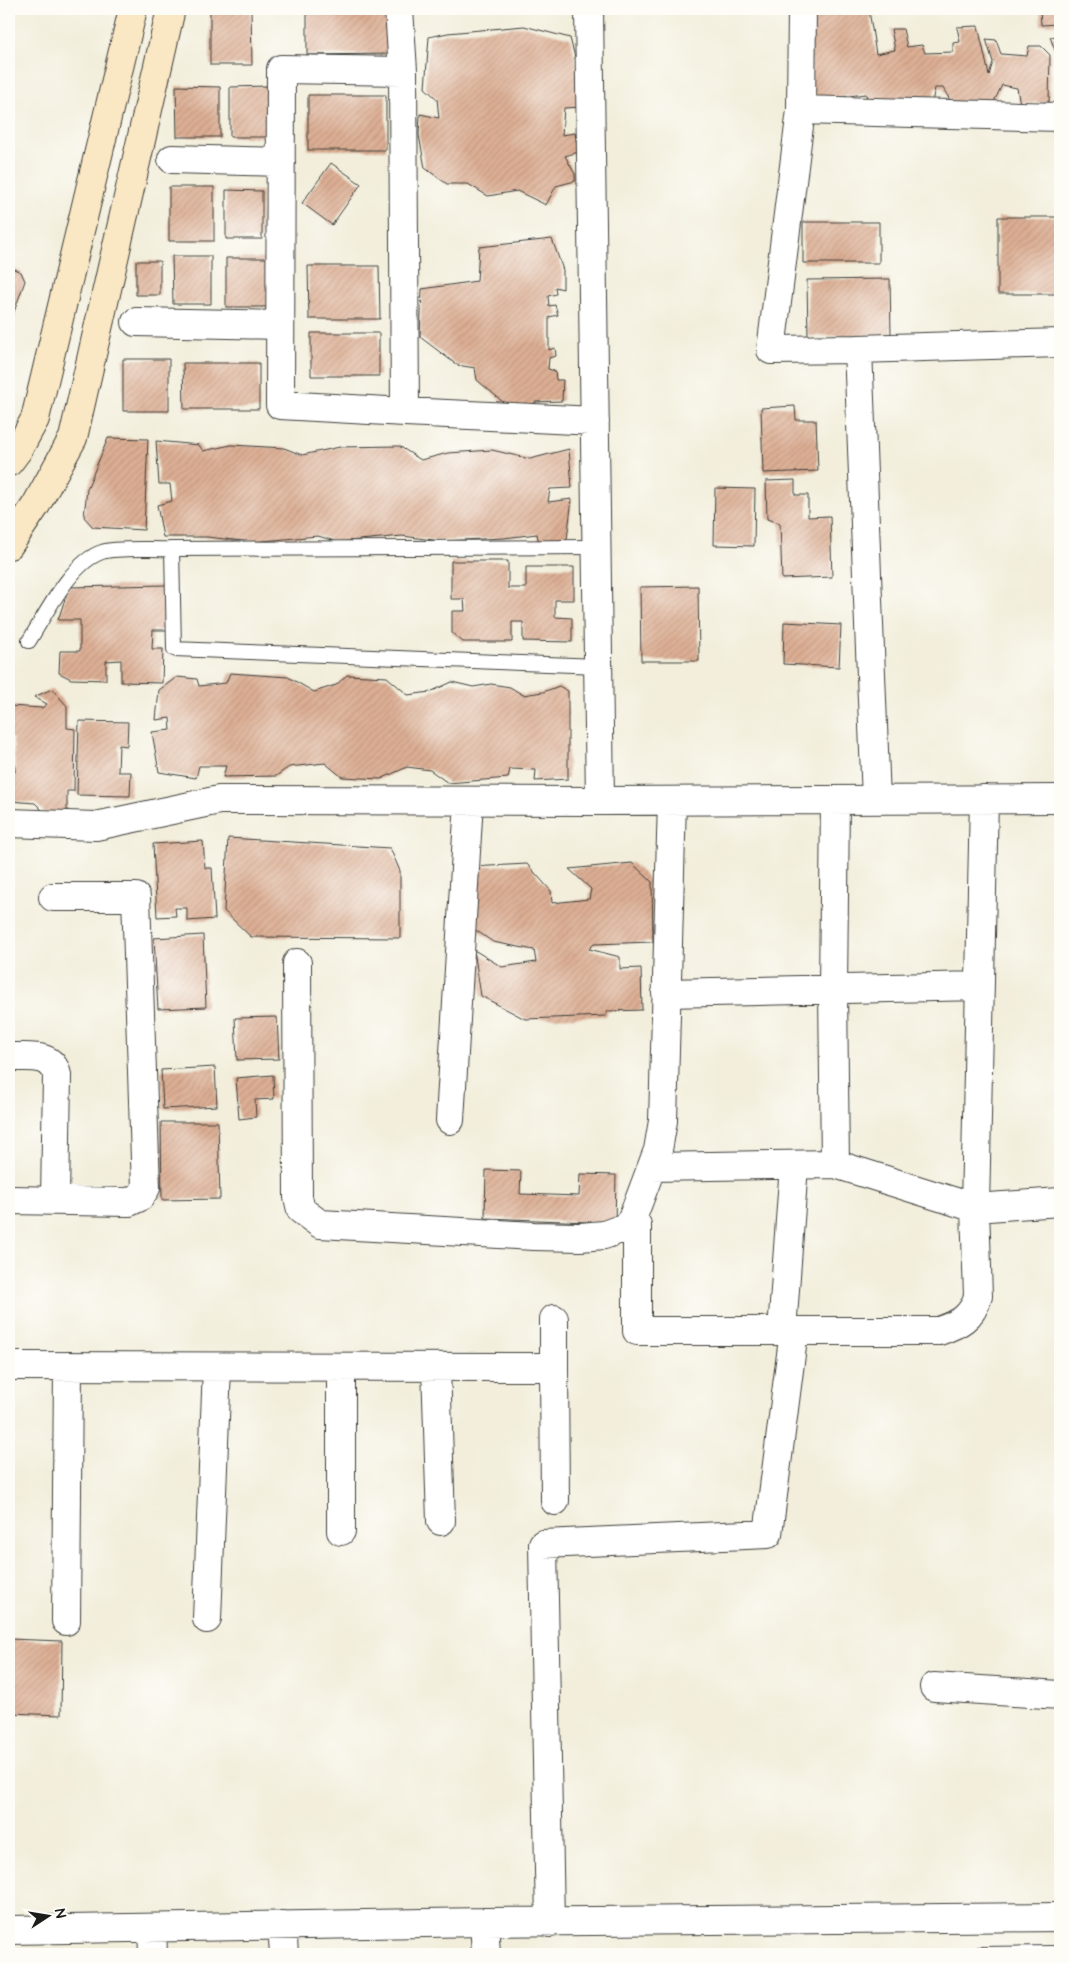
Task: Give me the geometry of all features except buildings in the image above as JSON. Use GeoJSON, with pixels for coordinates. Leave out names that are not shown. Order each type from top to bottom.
{"type":"FeatureCollection","features":[{"type":"Feature","properties":{"kind":"street"},"geometry":{"type":"LineString","coordinates":[[9,462],[35,419],[133,9]]}},
{"type":"Feature","properties":{"kind":"street"},"geometry":{"type":"LineString","coordinates":[[9,545],[36,505],[73,438],[171,9]]}},
{"type":"Feature","properties":{"kind":"street"},"geometry":{"type":"LineString","coordinates":[[399,9],[403,71],[405,412]]}},
{"type":"Feature","properties":{"kind":"street"},"geometry":{"type":"LineString","coordinates":[[589,9],[600,801]]}},
{"type":"Feature","properties":{"kind":"street"},"geometry":{"type":"LineString","coordinates":[[802,9],[801,110],[770,350],[1060,343]]}},
{"type":"Feature","properties":{"kind":"street"},"geometry":{"type":"LineString","coordinates":[[403,71],[281,69],[280,406],[594,421]]}},
{"type":"Feature","properties":{"kind":"street"},"geometry":{"type":"LineString","coordinates":[[801,110],[1060,117]]}},
{"type":"Feature","properties":{"kind":"street"},"geometry":{"type":"LineString","coordinates":[[172,159],[281,162]]}},
{"type":"Feature","properties":{"kind":"street"},"geometry":{"type":"LineString","coordinates":[[136,322],[280,325]]}},
{"type":"Feature","properties":{"kind":"street"},"geometry":{"type":"LineString","coordinates":[[858,349],[876,800]]}},
{"type":"Feature","properties":{"kind":"street"},"geometry":{"type":"LineString","coordinates":[[632,1219],[637,1225],[637,1331],[939,1331],[958,1324],[975,1308],[978,1296],[975,1208],[984,799]]}},
{"type":"Feature","properties":{"kind":"street"},"geometry":{"type":"LineString","coordinates":[[9,823],[96,826],[219,800],[672,801],[1060,799]]}},
{"type":"Feature","properties":{"kind":"street"},"geometry":{"type":"LineString","coordinates":[[835,800],[833,990],[835,1164]]}},
{"type":"Feature","properties":{"kind":"street"},"geometry":{"type":"LineString","coordinates":[[450,1120],[469,801]]}},
{"type":"Feature","properties":{"kind":"street"},"geometry":{"type":"LineString","coordinates":[[298,963],[298,1197],[301,1210],[320,1224],[534,1236],[604,1235],[626,1227],[632,1219],[652,1167],[661,1136],[663,1121],[672,801]]}},
{"type":"Feature","properties":{"kind":"street"},"geometry":{"type":"LineString","coordinates":[[9,1200],[129,1202],[140,1197],[146,1188],[136,897],[53,897]]}},
{"type":"Feature","properties":{"kind":"street"},"geometry":{"type":"LineString","coordinates":[[666,993],[979,986]]}},
{"type":"Feature","properties":{"kind":"street"},"geometry":{"type":"LineString","coordinates":[[9,1057],[44,1058],[56,1067],[55,1200]]}},
{"type":"Feature","properties":{"kind":"street"},"geometry":{"type":"LineString","coordinates":[[652,1167],[835,1164],[975,1208],[1060,1202]]}},
{"type":"Feature","properties":{"kind":"street"},"geometry":{"type":"LineString","coordinates":[[550,1923],[543,1544],[768,1534],[788,1331],[794,1165]]}},
{"type":"Feature","properties":{"kind":"street"},"geometry":{"type":"LineString","coordinates":[[554,1319],[555,1501]]}},
{"type":"Feature","properties":{"kind":"street"},"geometry":{"type":"LineString","coordinates":[[9,1366],[554,1367]]}},
{"type":"Feature","properties":{"kind":"street"},"geometry":{"type":"LineString","coordinates":[[66,1621],[68,1366]]}},
{"type":"Feature","properties":{"kind":"street"},"geometry":{"type":"LineString","coordinates":[[207,1619],[218,1367]]}},
{"type":"Feature","properties":{"kind":"street"},"geometry":{"type":"LineString","coordinates":[[340,1531],[342,1367]]}},
{"type":"Feature","properties":{"kind":"street"},"geometry":{"type":"LineString","coordinates":[[436,1367],[441,1521]]}},
{"type":"Feature","properties":{"kind":"street"},"geometry":{"type":"LineString","coordinates":[[934,1687],[1060,1695]]}},
{"type":"Feature","properties":{"kind":"street"},"geometry":{"type":"LineString","coordinates":[[9,1930],[152,1941],[282,1925],[1060,1917]]}},
{"type":"Feature","properties":{"kind":"street"},"geometry":{"type":"LineString","coordinates":[[484,1922],[486,1954]]}},
{"type":"Feature","properties":{"kind":"street"},"geometry":{"type":"LineString","coordinates":[[282,1925],[284,1954]]}},
{"type":"Feature","properties":{"kind":"lane"},"geometry":{"type":"LineString","coordinates":[[29,641],[76,569],[90,557],[103,551],[597,547]]}},
{"type":"Feature","properties":{"kind":"lane"},"geometry":{"type":"LineString","coordinates":[[172,549],[174,649],[598,666]]}},
{"type":"Feature","properties":{"kind":"lane"},"geometry":{"type":"LineString","coordinates":[[980,1954],[1060,1952]]}}]}
